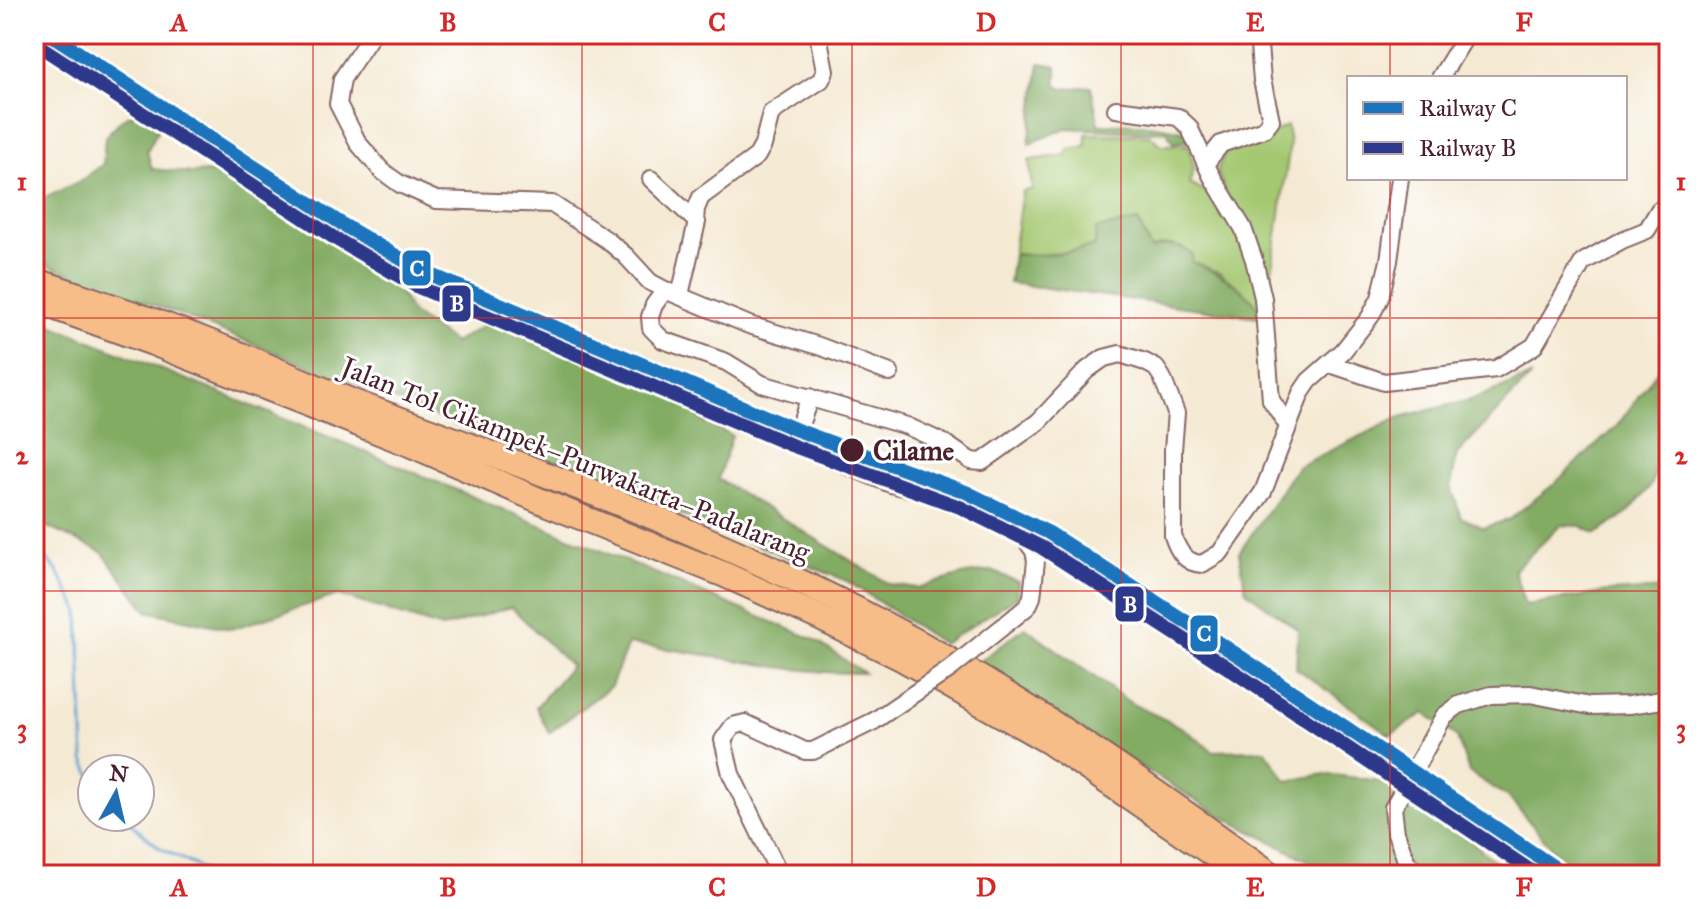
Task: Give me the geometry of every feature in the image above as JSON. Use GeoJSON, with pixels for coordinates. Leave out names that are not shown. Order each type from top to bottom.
{"type":"FeatureCollection","features":[{"type":"Feature","properties":{"kind":"highway","name":"Jalan Tol Cikampek–Purwakarta–Padalarang"},"geometry":{"type":"LineString","coordinates":[[34,280],[189,334],[283,374],[737,551],[813,587],[934,651],[1031,710],[1123,768],[1272,875]]}},
{"type":"Feature","properties":{"kind":"highway","name":"Jalan Tol Cikampek–Purwakarta–Padalarang"},"geometry":{"type":"LineString","coordinates":[[34,300],[153,343],[407,443],[723,574],[818,617],[903,659],[1048,741],[1243,875]]}},
{"type":"Feature","properties":{"kind":"street"},"geometry":{"type":"LineString","coordinates":[[372,34],[342,79],[338,104],[358,143],[382,171],[400,184],[436,200],[552,204],[607,240],[650,282],[749,325],[819,346],[890,373]]}},
{"type":"Feature","properties":{"kind":"street"},"geometry":{"type":"LineString","coordinates":[[818,34],[825,71],[821,80],[771,113],[761,150],[701,197],[696,209],[696,232],[672,292],[654,305],[650,317],[655,335],[726,362],[762,384],[907,426],[979,463],[1038,422],[1087,370],[1104,358],[1120,354],[1145,362],[1156,368],[1174,402],[1173,536],[1180,553],[1197,564],[1210,561],[1220,553],[1256,503],[1263,492],[1295,403],[1309,381],[1330,364],[1370,317],[1380,298],[1389,261],[1400,180]]}},
{"type":"Feature","properties":{"kind":"street"},"geometry":{"type":"LineString","coordinates":[[1206,163],[1221,144],[1264,129],[1271,120],[1262,80],[1258,34]]}},
{"type":"Feature","properties":{"kind":"street"},"geometry":{"type":"LineString","coordinates":[[1441,76],[1467,34]]}},
{"type":"Feature","properties":{"kind":"street"},"geometry":{"type":"LineString","coordinates":[[1116,109],[1172,115],[1184,120],[1243,228],[1263,298],[1271,400],[1287,424]]}},
{"type":"Feature","properties":{"kind":"street"},"geometry":{"type":"LineString","coordinates":[[651,179],[695,220]]}},
{"type":"Feature","properties":{"kind":"street"},"geometry":{"type":"LineString","coordinates":[[1330,364],[1384,382],[1496,369],[1534,346],[1583,262],[1647,230],[1659,210],[1669,210]]}},
{"type":"Feature","properties":{"kind":"street"},"geometry":{"type":"LineString","coordinates":[[780,875],[731,774],[723,748],[725,735],[733,726],[745,723],[805,751],[813,751],[874,721],[950,669],[1028,606],[1036,561],[1034,551],[1017,528],[959,501],[891,484],[809,449],[796,436],[810,397]]}},
{"type":"Feature","properties":{"kind":"street"},"geometry":{"type":"LineString","coordinates":[[1423,875],[1407,863],[1396,833],[1393,808],[1444,716],[1459,705],[1491,695],[1530,694],[1590,706],[1629,705],[1669,699]]}},
{"type":"Feature","properties":{"kind":"green space"},"geometry":{"type":"Polygon","coordinates":[[[1040,63],[1057,66],[1057,85],[1063,89],[1091,86],[1099,125],[1166,127],[1187,132],[1191,141],[1173,143],[1167,131],[1066,128],[1029,144],[1040,63]]]}},
{"type":"Feature","properties":{"kind":"green space"},"geometry":{"type":"Polygon","coordinates":[[[152,105],[162,122],[147,151],[152,169],[192,173],[228,171],[311,219],[392,280],[412,313],[454,343],[489,322],[669,385],[704,422],[732,436],[718,479],[889,584],[917,588],[966,574],[992,571],[1018,582],[1018,596],[943,644],[847,581],[173,312],[34,260],[34,203],[82,180],[103,164],[105,137],[122,119],[152,105]]]}},
{"type":"Feature","properties":{"kind":"green space"},"geometry":{"type":"Polygon","coordinates":[[[1287,126],[1290,144],[1265,318],[1262,310],[1219,272],[1192,262],[1162,245],[1151,250],[1138,221],[1085,249],[1054,254],[1013,254],[1022,192],[1032,189],[1029,160],[1067,155],[1068,149],[1086,146],[1086,134],[1150,135],[1161,145],[1188,145],[1194,167],[1189,184],[1212,195],[1222,218],[1234,213],[1217,172],[1225,151],[1237,150],[1287,126]]]}},
{"type":"Feature","properties":{"kind":"green space"},"geometry":{"type":"Polygon","coordinates":[[[1138,221],[1151,249],[1173,245],[1193,254],[1192,262],[1234,284],[1251,299],[1265,318],[1009,283],[1013,254],[1054,254],[1095,246],[1096,229],[1138,221]]]}},
{"type":"Feature","properties":{"kind":"green space"},"geometry":{"type":"Polygon","coordinates":[[[34,318],[351,446],[813,639],[864,673],[775,667],[628,644],[611,686],[549,733],[536,707],[571,666],[511,607],[442,628],[338,595],[231,629],[147,611],[102,552],[34,521],[34,318]]]}},
{"type":"Feature","properties":{"kind":"green space"},"geometry":{"type":"Polygon","coordinates":[[[1669,354],[1669,408],[1652,484],[1628,513],[1596,534],[1581,526],[1561,525],[1514,570],[1525,605],[1608,592],[1669,589],[1669,875],[1588,875],[1564,862],[1509,798],[1469,772],[1457,737],[1425,713],[1390,735],[1296,668],[1298,630],[1246,591],[1239,553],[1297,467],[1400,417],[1471,400],[1531,376],[1457,454],[1451,487],[1461,517],[1483,528],[1510,519],[1553,485],[1617,426],[1669,354]]]}},
{"type":"Feature","properties":{"kind":"green space"},"geometry":{"type":"Polygon","coordinates":[[[1025,627],[1132,704],[1183,728],[1213,751],[1265,750],[1287,781],[1325,774],[1413,785],[1452,825],[1511,875],[1333,875],[1223,817],[975,665],[1025,627]]]}},
{"type":"Feature","properties":{"kind":"waterway"},"geometry":{"type":"LineString","coordinates":[[34,544],[58,572],[79,611],[84,753]]}},
{"type":"Feature","properties":{"kind":"waterway"},"geometry":{"type":"LineString","coordinates":[[142,833],[160,848],[214,875]]}},
{"type":"Feature","properties":{"kind":"rail line","name":"C"},"geometry":{"type":"LineString","coordinates":[[50,34],[345,226],[422,271],[797,430],[966,492],[1049,533],[1566,875]]}},
{"type":"Feature","properties":{"kind":"rail line","name":"B"},"geometry":{"type":"LineString","coordinates":[[41,47],[336,239],[416,286],[791,445],[960,507],[1041,547],[1230,669],[1537,875]]}},
{"type":"Feature","properties":{"kind":"place","name":"Cilame"},"geometry":{"type":"Point","coordinates":[852,450]}}]}
